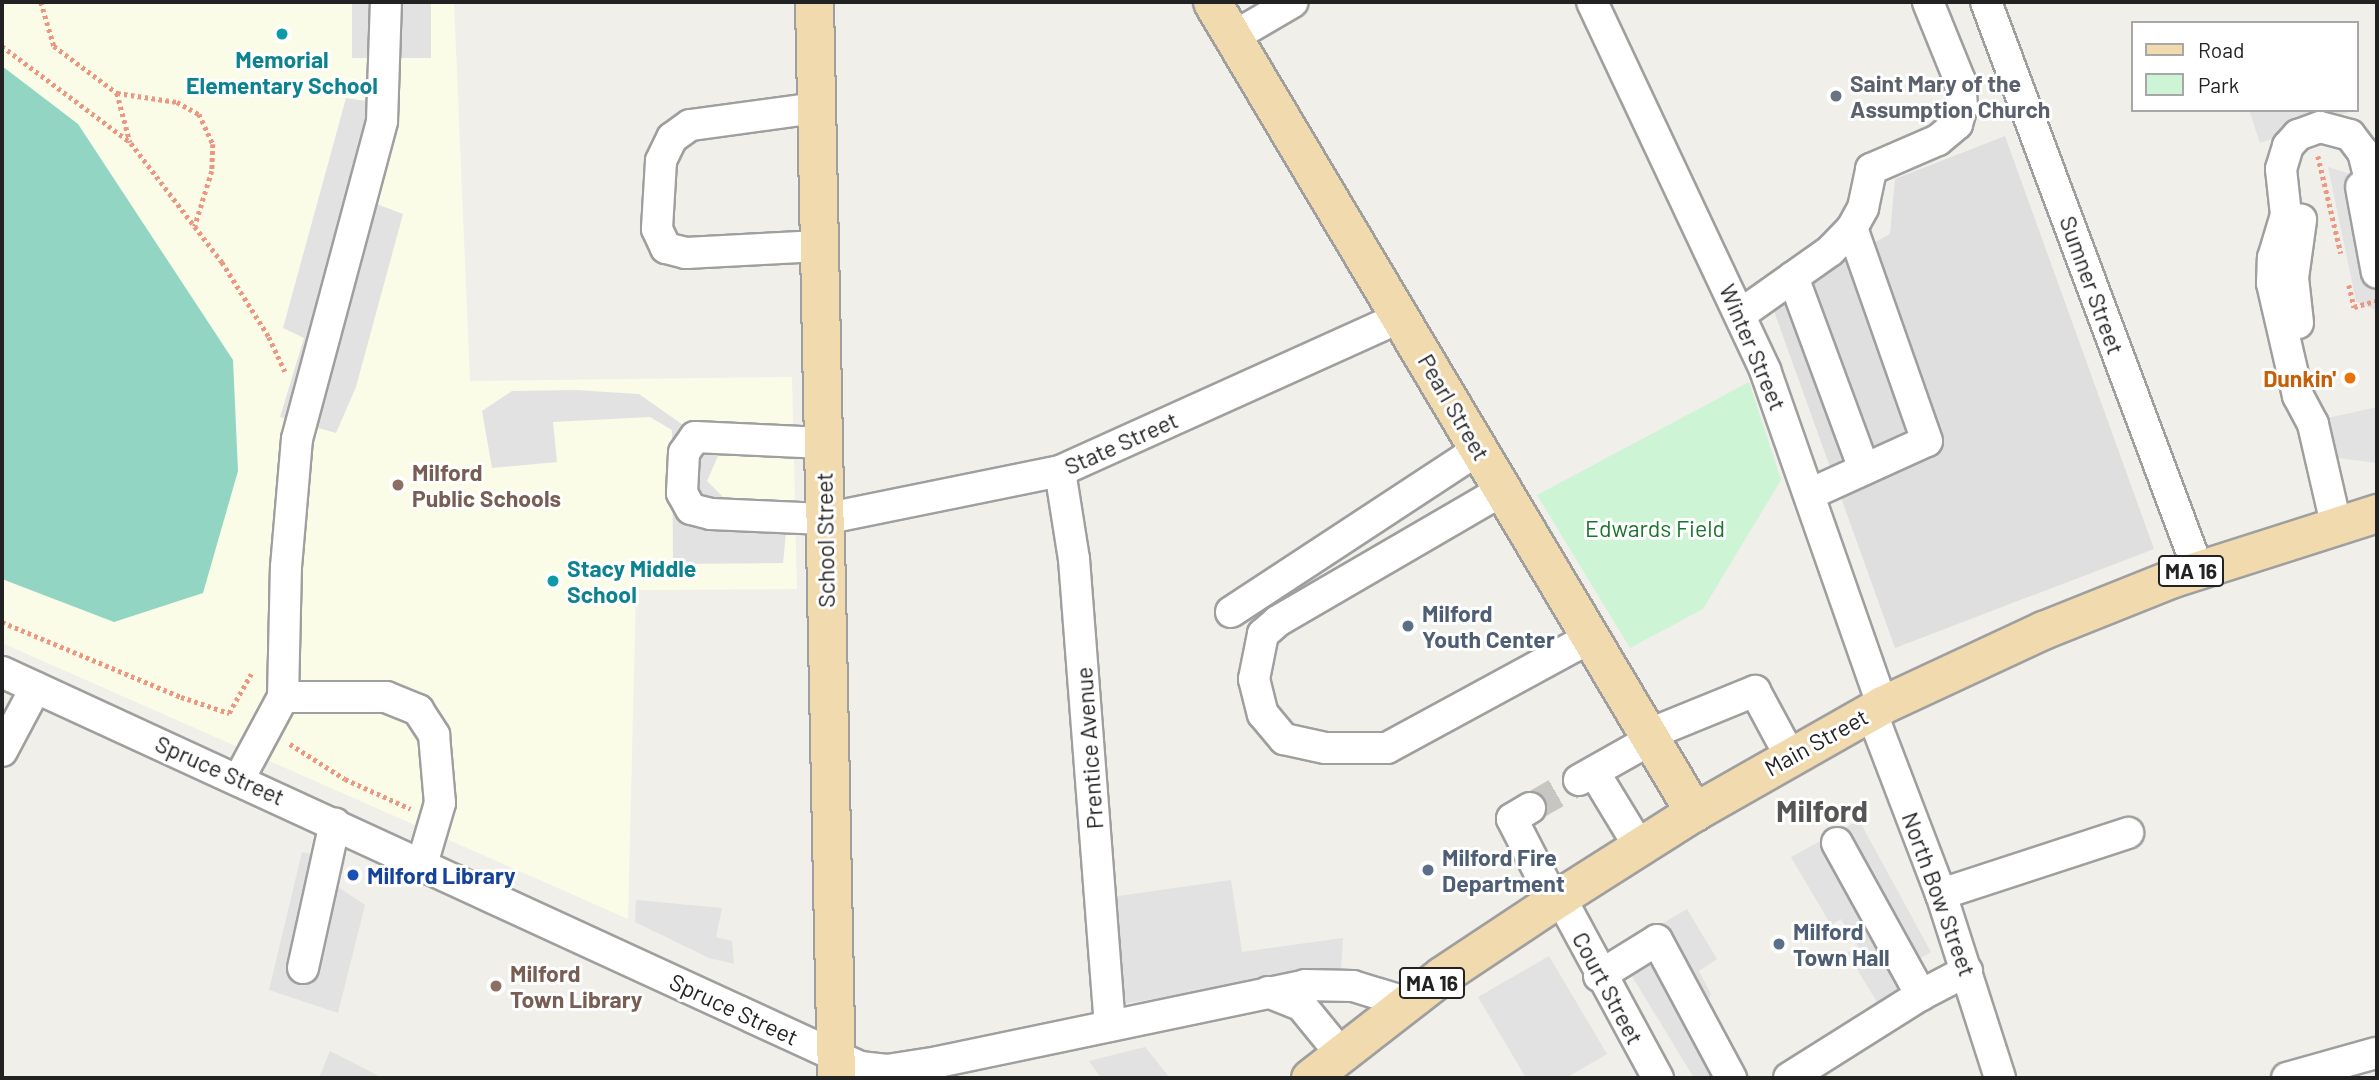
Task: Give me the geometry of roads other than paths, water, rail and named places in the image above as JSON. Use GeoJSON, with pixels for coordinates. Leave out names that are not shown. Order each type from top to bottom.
{"type":"FeatureCollection","features":[{"type":"Feature","properties":{"kind":"main road","name":"School Street"},"geometry":{"type":"LineString","coordinates":[[814,2],[836,1067]]}},
{"type":"Feature","properties":{"kind":"main road","name":"Pearl Street"},"geometry":{"type":"LineString","coordinates":[[1212,2],[1694,812]]}},
{"type":"Feature","properties":{"kind":"main road","name":"Main Street"},"geometry":{"type":"LineString","coordinates":[[1310,1078],[1405,1002],[1557,899],[1694,812],[1876,708],[2043,630],[2198,569],[2377,513]]}},
{"type":"Feature","properties":{"kind":"street"},"geometry":{"type":"LineString","coordinates":[[239,779],[284,696],[286,567],[297,439],[382,121],[386,2]]}},
{"type":"Feature","properties":{"kind":"street"},"geometry":{"type":"LineString","coordinates":[[1233,37],[1293,2]]}},
{"type":"Feature","properties":{"kind":"street","name":"Winter Street"},"geometry":{"type":"LineString","coordinates":[[1592,2],[1741,314],[1810,494],[1876,708]]}},
{"type":"Feature","properties":{"kind":"street"},"geometry":{"type":"LineString","coordinates":[[1741,314],[1793,278],[1852,228],[1863,208],[1871,169],[1947,135],[1961,115],[1960,81],[1928,2]]}},
{"type":"Feature","properties":{"kind":"street","name":"Sumner Street"},"geometry":{"type":"LineString","coordinates":[[1986,2],[2198,569]]}},
{"type":"Feature","properties":{"kind":"street"},"geometry":{"type":"LineString","coordinates":[[816,108],[690,125],[672,138],[661,161],[657,229],[666,248],[686,253],[818,246]]}},
{"type":"Feature","properties":{"kind":"street"},"geometry":{"type":"LineString","coordinates":[[2313,424],[2298,396],[2271,274],[2286,215],[2281,170],[2288,146],[2298,135],[2320,127],[2350,135],[2363,152],[2377,207]]}},
{"type":"Feature","properties":{"kind":"street"},"geometry":{"type":"LineString","coordinates":[[2336,524],[2313,424],[2314,393],[2293,290],[2302,212],[2297,168],[2302,155],[2332,147],[2350,158],[2361,185],[2377,273]]}},
{"type":"Feature","properties":{"kind":"street"},"geometry":{"type":"LineString","coordinates":[[1810,494],[1927,441],[1852,228]]}},
{"type":"Feature","properties":{"kind":"street"},"geometry":{"type":"LineString","coordinates":[[1793,278],[1864,469]]}},
{"type":"Feature","properties":{"kind":"street","name":"State Street"},"geometry":{"type":"LineString","coordinates":[[823,443],[695,437],[684,453],[682,493],[691,509],[710,514],[824,519],[1060,471],[1401,317]]}},
{"type":"Feature","properties":{"kind":"street"},"geometry":{"type":"LineString","coordinates":[[1231,612],[1479,449]]}},
{"type":"Feature","properties":{"kind":"street","name":"Prentice Avenue"},"geometry":{"type":"LineString","coordinates":[[1060,471],[1074,559],[1110,1026]]}},
{"type":"Feature","properties":{"kind":"street"},"geometry":{"type":"LineString","coordinates":[[1503,490],[1278,621],[1262,634],[1254,679],[1263,714],[1284,739],[1325,748],[1387,748],[1590,638]]}},
{"type":"Feature","properties":{"kind":"street","name":"Spruce Street"},"geometry":{"type":"LineString","coordinates":[[2,672],[422,864],[836,1067],[887,1070],[990,1065],[1110,1026],[1268,992],[1332,984],[1405,1002]]}},
{"type":"Feature","properties":{"kind":"street"},"geometry":{"type":"LineString","coordinates":[[2,751],[36,687]]}},
{"type":"Feature","properties":{"kind":"street"},"geometry":{"type":"LineString","coordinates":[[1639,846],[1587,776],[1648,738],[1755,691],[1790,756]]}},
{"type":"Feature","properties":{"kind":"street"},"geometry":{"type":"LineString","coordinates":[[284,696],[386,697],[418,709],[434,734],[440,803],[422,864]]}},
{"type":"Feature","properties":{"kind":"street","name":"North Bow Street"},"geometry":{"type":"LineString","coordinates":[[1876,708],[1967,971],[2000,1078]]}},
{"type":"Feature","properties":{"kind":"street","name":"Court Street"},"geometry":{"type":"LineString","coordinates":[[1530,808],[1512,819],[1658,1078]]}},
{"type":"Feature","properties":{"kind":"street"},"geometry":{"type":"LineString","coordinates":[[303,968],[335,823]]}},
{"type":"Feature","properties":{"kind":"street"},"geometry":{"type":"LineString","coordinates":[[1941,894],[2128,833]]}},
{"type":"Feature","properties":{"kind":"street"},"geometry":{"type":"LineString","coordinates":[[1837,843],[1921,995]]}},
{"type":"Feature","properties":{"kind":"street"},"geometry":{"type":"LineString","coordinates":[[1599,976],[1657,940],[1731,1078]]}},
{"type":"Feature","properties":{"kind":"street"},"geometry":{"type":"LineString","coordinates":[[1789,1078],[1921,995],[1967,971]]}},
{"type":"Feature","properties":{"kind":"street"},"geometry":{"type":"LineString","coordinates":[[1268,992],[1301,1005],[1342,1054]]}},
{"type":"Feature","properties":{"kind":"street"},"geometry":{"type":"LineString","coordinates":[[2287,1078],[2376,1054]]}},
{"type":"Feature","properties":{"kind":"tunnel"},"geometry":{"type":"LineString","coordinates":[[1530,808],[1579,780]]}},
{"type":"Feature","properties":{"kind":"place","name":"Memorial Elementary School"},"geometry":{"type":"Point","coordinates":[282,34]}},
{"type":"Feature","properties":{"kind":"place","name":"Saint Mary of the Assumption Church"},"geometry":{"type":"Point","coordinates":[1836,96]}},
{"type":"Feature","properties":{"kind":"place","name":"Dunkin'"},"geometry":{"type":"Point","coordinates":[2350,378]}},
{"type":"Feature","properties":{"kind":"place","name":"Milford Public Schools"},"geometry":{"type":"Point","coordinates":[398,485]}},
{"type":"Feature","properties":{"kind":"place","name":"Stacy Middle School"},"geometry":{"type":"Point","coordinates":[553,581]}},
{"type":"Feature","properties":{"kind":"place","name":"Milford Youth Center"},"geometry":{"type":"Point","coordinates":[1408,626]}},
{"type":"Feature","properties":{"kind":"place","name":"Milford Fire Department"},"geometry":{"type":"Point","coordinates":[1428,870]}},
{"type":"Feature","properties":{"kind":"place","name":"Milford Library"},"geometry":{"type":"Point","coordinates":[353,875]}},
{"type":"Feature","properties":{"kind":"place","name":"Milford Town Hall"},"geometry":{"type":"Point","coordinates":[1779,944]}},
{"type":"Feature","properties":{"kind":"place","name":"Milford Town Library"},"geometry":{"type":"Point","coordinates":[496,986]}},
{"type":"Feature","properties":{"kind":"district","name":"Milford"},"geometry":{"type":"Point","coordinates":[1822,810]}},
{"type":"Feature","properties":{"kind":"park label","name":"Edwards Field"},"geometry":{"type":"Point","coordinates":[1655,528]}}]}
